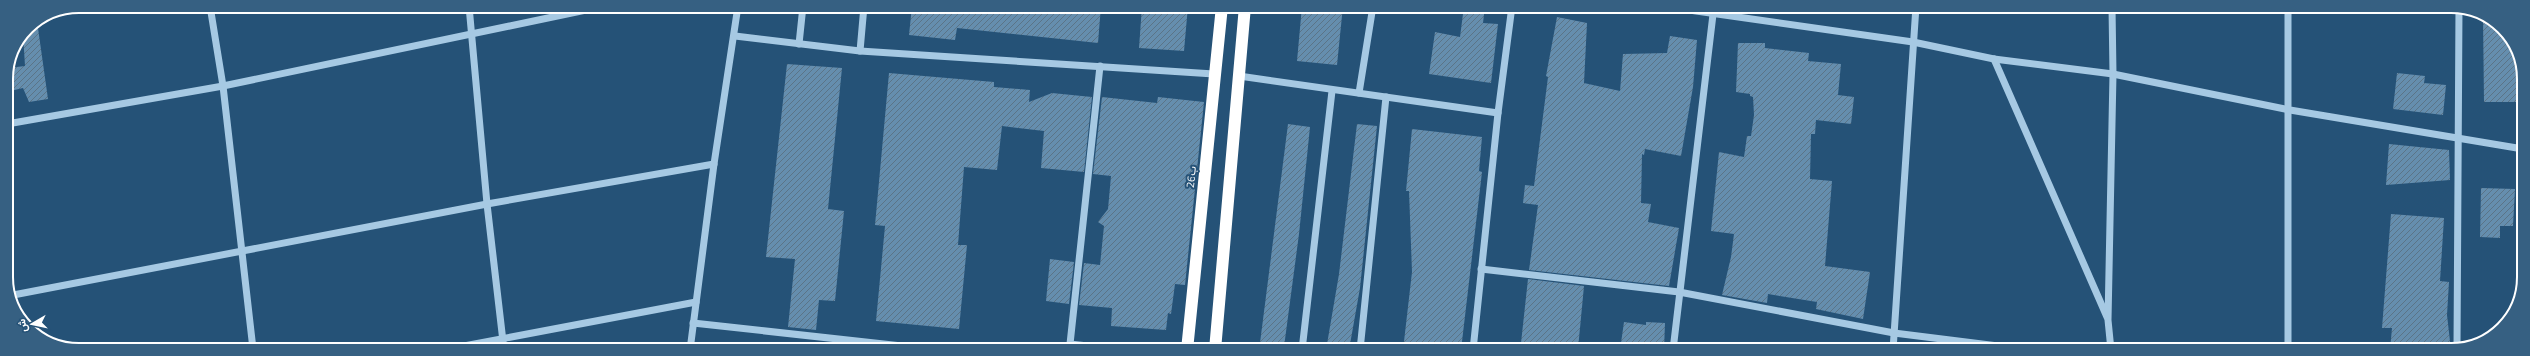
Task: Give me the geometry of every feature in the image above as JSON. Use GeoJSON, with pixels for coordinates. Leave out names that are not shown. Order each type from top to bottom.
{"type":"FeatureCollection","features":[{"type":"Feature","properties":{"kind":"highway","name":"26ب"},"geometry":{"type":"LineString","coordinates":[[1188,343],[1221,13]]}},
{"type":"Feature","properties":{"kind":"highway"},"geometry":{"type":"LineString","coordinates":[[1216,343],[1244,13]]}},
{"type":"Feature","properties":{"kind":"street"},"geometry":{"type":"LineString","coordinates":[[211,13],[222,86],[240,253],[252,343]]}},
{"type":"Feature","properties":{"kind":"street"},"geometry":{"type":"LineString","coordinates":[[470,13],[487,204],[503,343]]}},
{"type":"Feature","properties":{"kind":"street"},"geometry":{"type":"LineString","coordinates":[[13,123],[222,86],[572,13]]}},
{"type":"Feature","properties":{"kind":"street"},"geometry":{"type":"LineString","coordinates":[[691,343],[714,164],[735,36],[737,13]]}},
{"type":"Feature","properties":{"kind":"street"},"geometry":{"type":"LineString","coordinates":[[799,44],[802,13]]}},
{"type":"Feature","properties":{"kind":"street"},"geometry":{"type":"LineString","coordinates":[[860,51],[863,13]]}},
{"type":"Feature","properties":{"kind":"street"},"geometry":{"type":"LineString","coordinates":[[1359,93],[1372,13]]}},
{"type":"Feature","properties":{"kind":"street"},"geometry":{"type":"LineString","coordinates":[[1474,343],[1498,113],[1511,13]]}},
{"type":"Feature","properties":{"kind":"street"},"geometry":{"type":"LineString","coordinates":[[1673,343],[1714,13]]}},
{"type":"Feature","properties":{"kind":"street"},"geometry":{"type":"LineString","coordinates":[[1733,13],[1913,42],[1994,59],[2113,74],[2290,110],[2517,148]]}},
{"type":"Feature","properties":{"kind":"street"},"geometry":{"type":"LineString","coordinates":[[1893,343],[1915,13]]}},
{"type":"Feature","properties":{"kind":"street"},"geometry":{"type":"LineString","coordinates":[[2110,343],[2108,320],[2113,74],[2112,13]]}},
{"type":"Feature","properties":{"kind":"street"},"geometry":{"type":"LineString","coordinates":[[2288,13],[2290,110],[2288,343]]}},
{"type":"Feature","properties":{"kind":"street"},"geometry":{"type":"LineString","coordinates":[[2458,342],[2460,138],[2459,14]]}},
{"type":"Feature","properties":{"kind":"street"},"geometry":{"type":"LineString","coordinates":[[735,36],[860,51],[1214,74]]}},
{"type":"Feature","properties":{"kind":"street"},"geometry":{"type":"LineString","coordinates":[[1994,59],[2108,320]]}},
{"type":"Feature","properties":{"kind":"street"},"geometry":{"type":"LineString","coordinates":[[1070,343],[1100,66]]}},
{"type":"Feature","properties":{"kind":"street"},"geometry":{"type":"LineString","coordinates":[[1239,76],[1332,91],[1359,93],[1498,113]]}},
{"type":"Feature","properties":{"kind":"street"},"geometry":{"type":"LineString","coordinates":[[1303,343],[1332,91]]}},
{"type":"Feature","properties":{"kind":"street"},"geometry":{"type":"LineString","coordinates":[[1361,343],[1386,97]]}},
{"type":"Feature","properties":{"kind":"street"},"geometry":{"type":"LineString","coordinates":[[16,295],[240,253],[487,204],[714,164]]}},
{"type":"Feature","properties":{"kind":"street"},"geometry":{"type":"LineString","coordinates":[[1481,269],[1679,292],[1894,333],[1974,343]]}},
{"type":"Feature","properties":{"kind":"street"},"geometry":{"type":"LineString","coordinates":[[478,343],[503,337],[696,302]]}},
{"type":"Feature","properties":{"kind":"street"},"geometry":{"type":"LineString","coordinates":[[693,323],[874,343]]}},
{"type":"Feature","properties":{"kind":"building"},"geometry":{"type":"Polygon","coordinates":[[[911,13],[1100,13],[1098,43],[957,28],[955,40],[909,35],[911,13]]]}},
{"type":"Feature","properties":{"kind":"building"},"geometry":{"type":"Polygon","coordinates":[[[1142,13],[1187,13],[1184,51],[1139,48],[1142,13]]]}},
{"type":"Feature","properties":{"kind":"building"},"geometry":{"type":"Polygon","coordinates":[[[1301,13],[1342,13],[1337,65],[1297,61],[1301,13]]]}},
{"type":"Feature","properties":{"kind":"building"},"geometry":{"type":"Polygon","coordinates":[[[1463,13],[1484,13],[1483,23],[1498,24],[1491,83],[1429,74],[1435,32],[1460,37],[1463,13]]]}},
{"type":"Feature","properties":{"kind":"building"},"geometry":{"type":"Polygon","coordinates":[[[1557,17],[1587,23],[1584,83],[1620,91],[1623,54],[1667,53],[1670,36],[1697,40],[1693,87],[1681,156],[1645,149],[1644,155],[1642,154],[1641,203],[1651,204],[1648,222],[1679,228],[1669,286],[1529,270],[1538,205],[1523,203],[1525,185],[1534,186],[1548,77],[1546,76],[1557,17]]]}},
{"type":"Feature","properties":{"kind":"building"},"geometry":{"type":"Polygon","coordinates":[[[2483,22],[2498,32],[2506,42],[2516,66],[2517,79],[2517,102],[2484,102],[2483,22]]]}},
{"type":"Feature","properties":{"kind":"building"},"geometry":{"type":"Polygon","coordinates":[[[38,27],[48,99],[29,102],[23,88],[13,90],[14,67],[25,66],[24,43],[38,27]]]}},
{"type":"Feature","properties":{"kind":"building"},"geometry":{"type":"Polygon","coordinates":[[[1738,43],[1765,43],[1765,48],[1809,53],[1808,61],[1841,64],[1838,95],[1854,97],[1851,124],[1816,120],[1815,134],[1811,134],[1810,179],[1832,181],[1825,266],[1870,272],[1863,319],[1816,309],[1817,302],[1768,294],[1767,303],[1722,295],[1731,257],[1734,234],[1711,231],[1719,152],[1744,157],[1747,136],[1751,136],[1754,115],[1753,97],[1750,96],[1750,94],[1736,92],[1738,43]]]}},
{"type":"Feature","properties":{"kind":"building"},"geometry":{"type":"Polygon","coordinates":[[[787,64],[842,68],[828,209],[844,211],[835,301],[819,300],[816,330],[788,327],[795,259],[766,257],[787,64]]]}},
{"type":"Feature","properties":{"kind":"building"},"geometry":{"type":"Polygon","coordinates":[[[889,73],[994,82],[994,87],[1030,90],[1029,102],[1052,93],[1092,97],[1084,172],[1041,168],[1044,131],[1002,126],[997,170],[964,167],[958,245],[967,245],[959,329],[876,321],[885,226],[875,225],[889,73]]]}},
{"type":"Feature","properties":{"kind":"building"},"geometry":{"type":"Polygon","coordinates":[[[2397,73],[2425,76],[2424,83],[2446,85],[2443,115],[2393,109],[2397,73]]]}},
{"type":"Feature","properties":{"kind":"building"},"geometry":{"type":"Polygon","coordinates":[[[1102,97],[1157,103],[1158,97],[1204,102],[1185,285],[1175,284],[1171,314],[1168,313],[1166,330],[1111,326],[1112,308],[1079,305],[1084,263],[1100,265],[1104,226],[1098,222],[1108,209],[1111,176],[1093,174],[1102,97]]]}},
{"type":"Feature","properties":{"kind":"building"},"geometry":{"type":"Polygon","coordinates":[[[1288,124],[1310,127],[1299,234],[1285,343],[1260,343],[1288,124]]]}},
{"type":"Feature","properties":{"kind":"building"},"geometry":{"type":"Polygon","coordinates":[[[1357,124],[1377,126],[1360,288],[1350,343],[1327,343],[1339,274],[1357,124]]]}},
{"type":"Feature","properties":{"kind":"building"},"geometry":{"type":"Polygon","coordinates":[[[1412,129],[1482,137],[1479,171],[1482,172],[1462,343],[1404,343],[1412,272],[1409,191],[1406,191],[1412,129]]]}},
{"type":"Feature","properties":{"kind":"building"},"geometry":{"type":"Polygon","coordinates":[[[2389,144],[2449,150],[2450,180],[2386,185],[2389,144]]]}},
{"type":"Feature","properties":{"kind":"building"},"geometry":{"type":"Polygon","coordinates":[[[2481,188],[2515,189],[2513,226],[2500,226],[2500,238],[2480,237],[2481,188]]]}},
{"type":"Feature","properties":{"kind":"building"},"geometry":{"type":"Polygon","coordinates":[[[2391,214],[2444,218],[2440,281],[2449,282],[2447,315],[2450,343],[2391,343],[2392,328],[2382,328],[2391,214]]]}},
{"type":"Feature","properties":{"kind":"building"},"geometry":{"type":"Polygon","coordinates":[[[1050,259],[1074,262],[1069,304],[1046,301],[1050,259]]]}},
{"type":"Feature","properties":{"kind":"building"},"geometry":{"type":"Polygon","coordinates":[[[1528,279],[1584,286],[1579,343],[1521,343],[1528,279]]]}},
{"type":"Feature","properties":{"kind":"building"},"geometry":{"type":"Polygon","coordinates":[[[1624,322],[1646,325],[1646,322],[1665,323],[1664,343],[1621,343],[1624,322]]]}}]}
